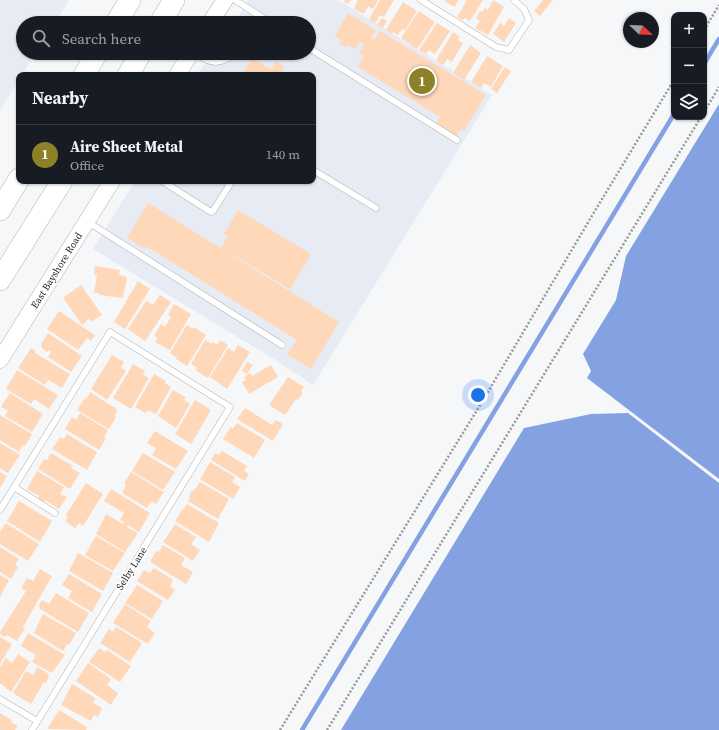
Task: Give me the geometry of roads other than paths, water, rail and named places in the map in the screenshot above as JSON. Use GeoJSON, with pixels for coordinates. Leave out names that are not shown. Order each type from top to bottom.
{"type":"FeatureCollection","features":[{"type":"Feature","properties":{"kind":"highway"},"geometry":{"type":"LineString","coordinates":[[120,16],[130,0]]}},
{"type":"Feature","properties":{"kind":"highway"},"geometry":{"type":"LineString","coordinates":[[164,16],[174,0]]}},
{"type":"Feature","properties":{"kind":"highway"},"geometry":{"type":"LineString","coordinates":[[86,72],[94,60]]}},
{"type":"Feature","properties":{"kind":"highway"},"geometry":{"type":"LineString","coordinates":[[130,72],[137,60]]}},
{"type":"Feature","properties":{"kind":"highway"},"geometry":{"type":"LineString","coordinates":[[0,210],[16,184]]}},
{"type":"Feature","properties":{"kind":"highway"},"geometry":{"type":"LineString","coordinates":[[0,280],[60,184]]}},
{"type":"Feature","properties":{"kind":"street"},"geometry":{"type":"LineString","coordinates":[[215,16],[225,0]]}},
{"type":"Feature","properties":{"kind":"street"},"geometry":{"type":"LineString","coordinates":[[180,72],[188,60]]}},
{"type":"Feature","properties":{"kind":"street","name":"East Bayshore Road"},"geometry":{"type":"LineString","coordinates":[[0,360],[110,184]]}},
{"type":"Feature","properties":{"kind":"lane"},"geometry":{"type":"LineString","coordinates":[[235,0],[259,16]]}},
{"type":"Feature","properties":{"kind":"lane"},"geometry":{"type":"LineString","coordinates":[[421,0],[496,47],[509,50],[529,20],[524,9],[514,0]]}},
{"type":"Feature","properties":{"kind":"lane"},"geometry":{"type":"LineString","coordinates":[[316,52],[457,140]]}},
{"type":"Feature","properties":{"kind":"lane"},"geometry":{"type":"LineString","coordinates":[[204,60],[216,63],[224,60]]}},
{"type":"Feature","properties":{"kind":"lane"},"geometry":{"type":"LineString","coordinates":[[316,172],[376,208]]}},
{"type":"Feature","properties":{"kind":"lane"},"geometry":{"type":"LineString","coordinates":[[167,184],[211,212],[230,184]]}},
{"type":"Feature","properties":{"kind":"lane"},"geometry":{"type":"LineString","coordinates":[[86,221],[282,344]]}},
{"type":"Feature","properties":{"kind":"lane","name":"Selby Lane"},"geometry":{"type":"LineString","coordinates":[[14,487],[110,332],[230,407],[32,730]]}},
{"type":"Feature","properties":{"kind":"lane"},"geometry":{"type":"LineString","coordinates":[[0,510],[14,487],[55,513]]}},
{"type":"Feature","properties":{"kind":"lane"},"geometry":{"type":"LineString","coordinates":[[0,699],[37,721]]}},
{"type":"Feature","properties":{"kind":"water"},"geometry":{"type":"Polygon","coordinates":[[[719,104],[719,479],[587,378],[591,371],[583,354],[616,300],[626,256],[719,104]]]}},
{"type":"Feature","properties":{"kind":"water"},"geometry":{"type":"Polygon","coordinates":[[[628,413],[719,483],[719,730],[341,730],[524,428],[591,414],[628,413]]]}},
{"type":"Feature","properties":{"kind":"waterway"},"geometry":{"type":"LineString","coordinates":[[707,59],[719,39]]}},
{"type":"Feature","properties":{"kind":"waterway"},"geometry":{"type":"LineString","coordinates":[[302,730],[671,119]]}},
{"type":"Feature","properties":{"kind":"place","name":"Aire Sheet Metal"},"geometry":{"type":"Point","coordinates":[422,81]}}]}
